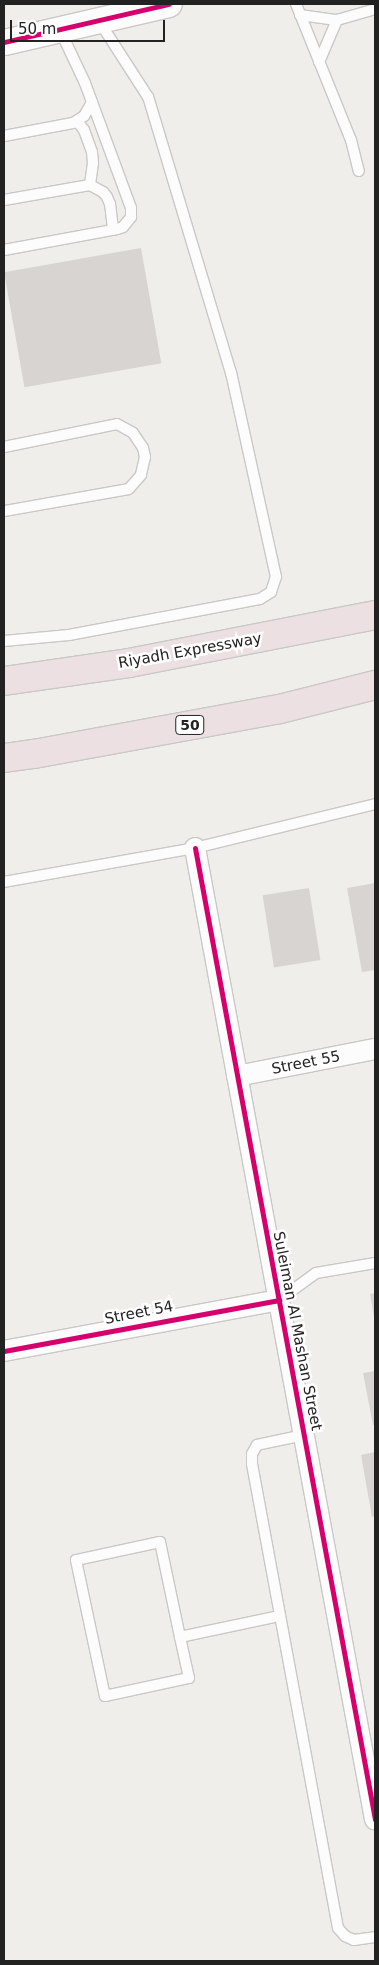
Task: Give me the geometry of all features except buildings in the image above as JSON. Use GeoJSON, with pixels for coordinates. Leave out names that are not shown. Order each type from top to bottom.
{"type":"FeatureCollection","features":[{"type":"Feature","properties":{"kind":"highway","name":"Riyadh Expressway"},"geometry":{"type":"LineString","coordinates":[[4,681],[130,663],[348,622],[375,615]]}},
{"type":"Feature","properties":{"kind":"highway","name":"50"},"geometry":{"type":"LineString","coordinates":[[4,758],[280,709],[375,685]]}},
{"type":"Feature","properties":{"kind":"street"},"geometry":{"type":"LineString","coordinates":[[4,42],[169,4]]}},
{"type":"Feature","properties":{"kind":"street","name":"Suleiman Al Mashan Street"},"geometry":{"type":"LineString","coordinates":[[195,848],[374,1810]]}},
{"type":"Feature","properties":{"kind":"street","name":"Street 55"},"geometry":{"type":"LineString","coordinates":[[237,1076],[375,1050]]}},
{"type":"Feature","properties":{"kind":"street","name":"Street 54"},"geometry":{"type":"LineString","coordinates":[[4,1351],[279,1300]]}},
{"type":"Feature","properties":{"kind":"lane"},"geometry":{"type":"LineString","coordinates":[[296,4],[351,140],[359,171]]}},
{"type":"Feature","properties":{"kind":"lane"},"geometry":{"type":"LineString","coordinates":[[300,15],[337,20],[375,9]]}},
{"type":"Feature","properties":{"kind":"lane"},"geometry":{"type":"LineString","coordinates":[[4,641],[69,635],[260,599],[270,592],[276,577],[231,372],[148,97],[99,20]]}},
{"type":"Feature","properties":{"kind":"lane"},"geometry":{"type":"LineString","coordinates":[[320,62],[337,20]]}},
{"type":"Feature","properties":{"kind":"lane"},"geometry":{"type":"LineString","coordinates":[[4,250],[113,230],[123,227],[128,223],[132,213],[92,102],[60,30]]}},
{"type":"Feature","properties":{"kind":"lane"},"geometry":{"type":"LineString","coordinates":[[4,136],[77,121],[84,116],[92,102]]}},
{"type":"Feature","properties":{"kind":"lane"},"geometry":{"type":"LineString","coordinates":[[77,121],[84,130],[92,152],[93,163],[90,185]]}},
{"type":"Feature","properties":{"kind":"lane"},"geometry":{"type":"LineString","coordinates":[[4,200],[90,185],[97,187],[107,197],[110,204],[113,230]]}},
{"type":"Feature","properties":{"kind":"lane"},"geometry":{"type":"LineString","coordinates":[[4,447],[117,424],[125,427],[139,440],[145,457],[142,475],[129,489],[4,511]]}},
{"type":"Feature","properties":{"kind":"lane"},"geometry":{"type":"LineString","coordinates":[[4,882],[195,848],[375,804]]}},
{"type":"Feature","properties":{"kind":"lane"},"geometry":{"type":"LineString","coordinates":[[279,1300],[316,1273],[375,1262]]}},
{"type":"Feature","properties":{"kind":"lane"},"geometry":{"type":"LineString","coordinates":[[304,1435],[257,1445],[252,1454],[338,1928],[345,1936],[354,1940],[375,1937]]}},
{"type":"Feature","properties":{"kind":"lane"},"geometry":{"type":"LineString","coordinates":[[160,1542],[180,1637],[189,1678],[105,1696],[76,1560],[160,1542]]}},
{"type":"Feature","properties":{"kind":"lane"},"geometry":{"type":"LineString","coordinates":[[180,1637],[280,1616]]}},
{"type":"Feature","properties":{"kind":"cycle path"},"geometry":{"type":"LineString","coordinates":[[4,42],[169,4]]}},
{"type":"Feature","properties":{"kind":"cycle path"},"geometry":{"type":"LineString","coordinates":[[195,848],[375,1819]]}},
{"type":"Feature","properties":{"kind":"cycle path"},"geometry":{"type":"LineString","coordinates":[[4,1351],[279,1300]]}}]}
